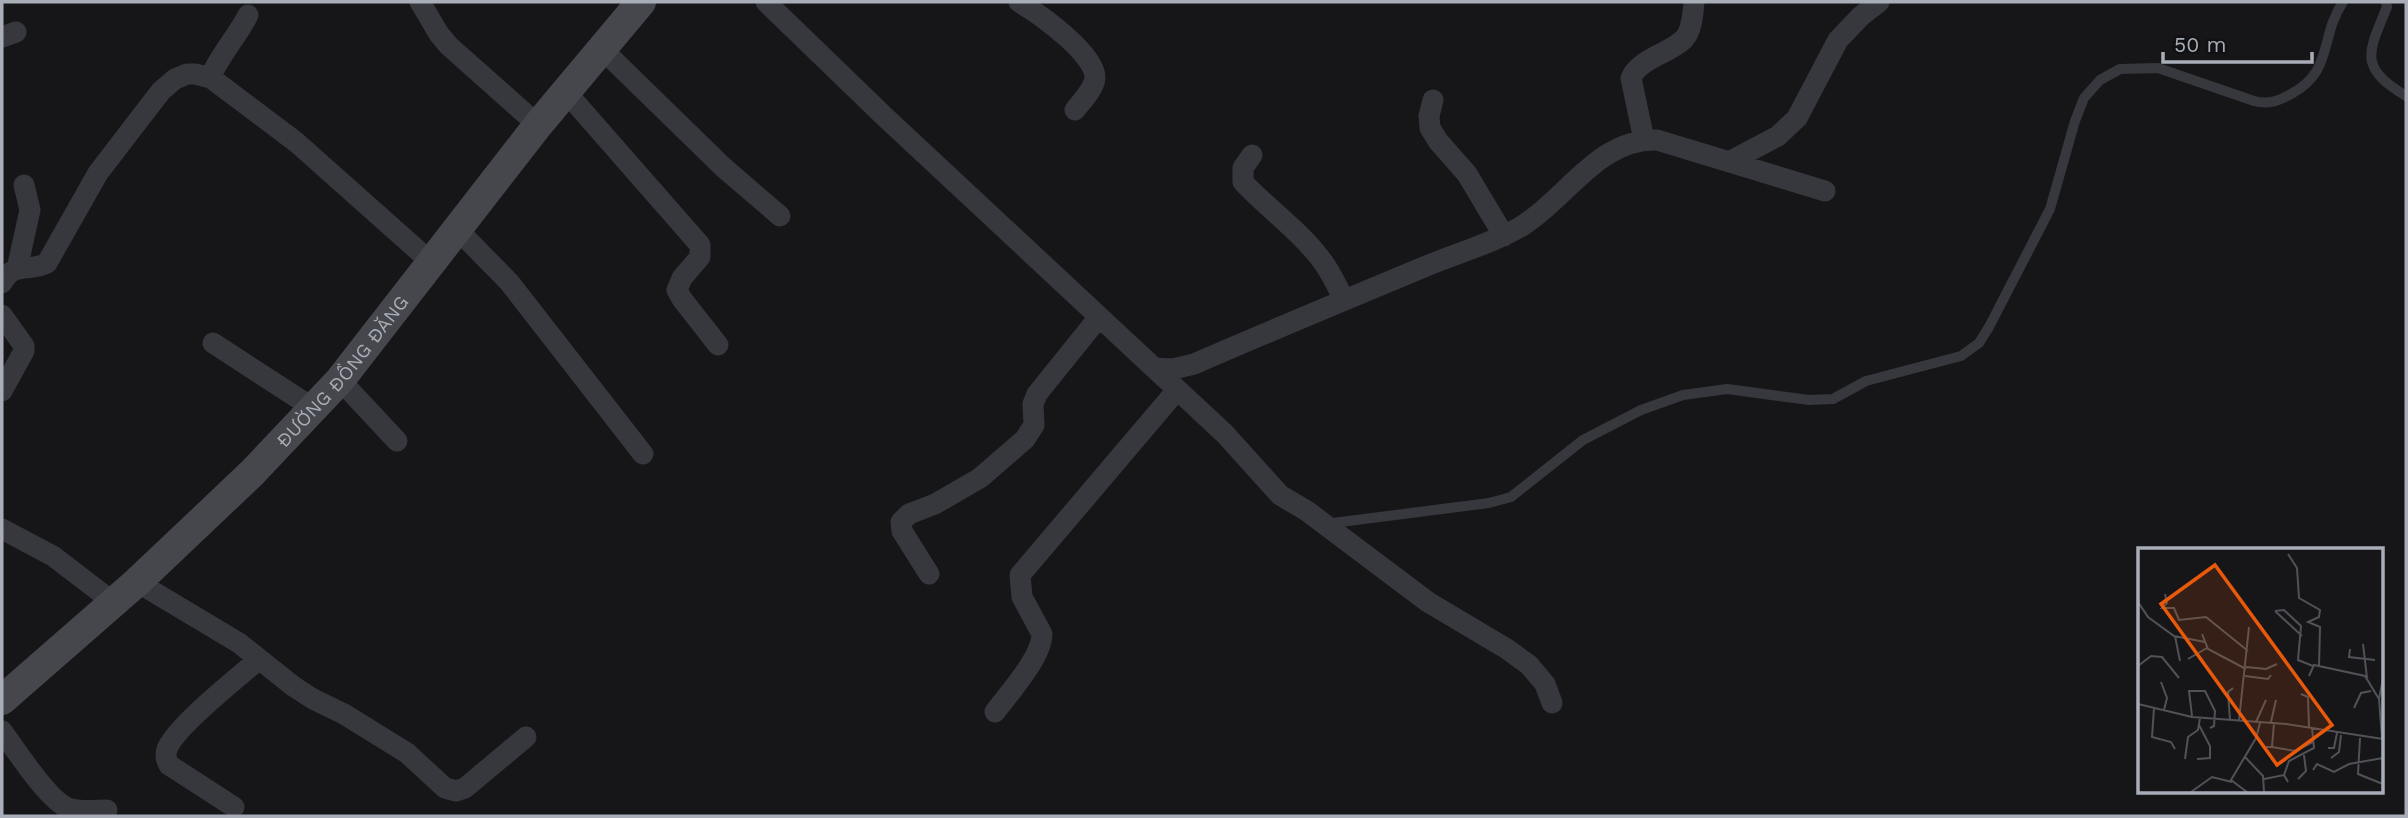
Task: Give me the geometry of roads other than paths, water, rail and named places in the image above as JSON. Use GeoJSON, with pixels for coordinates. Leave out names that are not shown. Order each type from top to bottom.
{"type":"FeatureCollection","features":[{"type":"Feature","properties":{"kind":"main road","name":"ĐƯỜNG ĐỒNG ĐĂNG"},"geometry":{"type":"LineString","coordinates":[[2,700],[137,582],[252,473],[340,380],[538,125],[641,2]]}},
{"type":"Feature","properties":{"kind":"street"},"geometry":{"type":"LineString","coordinates":[[420,2],[449,46],[538,125]]}},
{"type":"Feature","properties":{"kind":"street"},"geometry":{"type":"LineString","coordinates":[[766,2],[885,117],[1225,434],[1280,495],[1324,524],[1428,602],[1529,665],[1545,684],[1552,703]]}},
{"type":"Feature","properties":{"kind":"street"},"geometry":{"type":"LineString","coordinates":[[1019,2],[1065,34],[1094,73],[1095,79],[1091,87],[1075,110]]}},
{"type":"Feature","properties":{"kind":"street"},"geometry":{"type":"LineString","coordinates":[[1644,140],[1631,78],[1640,67],[1683,40],[1688,32],[1694,2]]}},
{"type":"Feature","properties":{"kind":"street"},"geometry":{"type":"LineString","coordinates":[[1729,162],[1779,136],[1797,118],[1838,40],[1879,2]]}},
{"type":"Feature","properties":{"kind":"street"},"geometry":{"type":"LineString","coordinates":[[211,78],[213,69],[241,30],[248,15]]}},
{"type":"Feature","properties":{"kind":"street"},"geometry":{"type":"LineString","coordinates":[[602,49],[723,167],[780,216]]}},
{"type":"Feature","properties":{"kind":"street"},"geometry":{"type":"LineString","coordinates":[[9,276],[42,266],[51,258],[97,173],[161,92],[175,79],[187,74],[211,78],[296,142],[431,262]]}},
{"type":"Feature","properties":{"kind":"street"},"geometry":{"type":"LineString","coordinates":[[565,92],[700,245],[700,257],[682,278],[677,290],[718,345]]}},
{"type":"Feature","properties":{"kind":"street"},"geometry":{"type":"LineString","coordinates":[[1433,100],[1429,116],[1430,128],[1437,141],[1468,174],[1504,236]]}},
{"type":"Feature","properties":{"kind":"street"},"geometry":{"type":"LineString","coordinates":[[1154,368],[1173,369],[1194,363],[1504,236],[1538,216],[1601,158],[1616,149],[1644,140],[1657,141],[1825,191]]}},
{"type":"Feature","properties":{"kind":"street"},"geometry":{"type":"LineString","coordinates":[[1252,155],[1243,168],[1243,182],[1304,239],[1321,259],[1344,300]]}},
{"type":"Feature","properties":{"kind":"street"},"geometry":{"type":"LineString","coordinates":[[9,276],[30,210],[24,186]]}},
{"type":"Feature","properties":{"kind":"street"},"geometry":{"type":"LineString","coordinates":[[457,229],[509,282],[643,454]]}},
{"type":"Feature","properties":{"kind":"street"},"geometry":{"type":"LineString","coordinates":[[2,315],[24,346],[24,351],[2,391]]}},
{"type":"Feature","properties":{"kind":"street"},"geometry":{"type":"LineString","coordinates":[[929,574],[902,531],[901,522],[909,514],[935,504],[980,478],[1025,439],[1034,425],[1033,404],[1037,394],[1099,317]]}},
{"type":"Feature","properties":{"kind":"street"},"geometry":{"type":"LineString","coordinates":[[213,343],[313,408]]}},
{"type":"Feature","properties":{"kind":"street"},"geometry":{"type":"LineString","coordinates":[[340,380],[397,441]]}},
{"type":"Feature","properties":{"kind":"street"},"geometry":{"type":"LineString","coordinates":[[995,712],[1036,655],[1042,639],[1042,634],[1022,597],[1020,575],[1177,390]]}},
{"type":"Feature","properties":{"kind":"street"},"geometry":{"type":"LineString","coordinates":[[2,529],[52,556],[113,602]]}},
{"type":"Feature","properties":{"kind":"street"},"geometry":{"type":"LineString","coordinates":[[137,582],[239,643],[313,699],[344,714],[407,753],[445,788],[456,791],[465,788],[526,737]]}},
{"type":"Feature","properties":{"kind":"street"},"geometry":{"type":"LineString","coordinates":[[234,807],[169,765],[166,760],[167,750],[179,731],[259,659]]}},
{"type":"Feature","properties":{"kind":"street"},"geometry":{"type":"LineString","coordinates":[[2,731],[60,803],[73,809],[107,810]]}},
{"type":"Feature","properties":{"kind":"lane"},"geometry":{"type":"LineString","coordinates":[[1324,524],[1489,503],[1511,497],[1583,440],[1642,410],[1683,395],[1727,389],[1809,400],[1833,399],[1866,381],[1961,356],[1979,343],[1989,327],[2050,209],[2075,121],[2084,98],[2100,80],[2120,69],[2158,68],[2265,104],[2279,100],[2313,79],[2324,57],[2330,23],[2343,2]]}},
{"type":"Feature","properties":{"kind":"lane"},"geometry":{"type":"LineString","coordinates":[[2386,2],[2387,7],[2371,44],[2370,58],[2374,70],[2394,89],[2406,96]]}}]}
